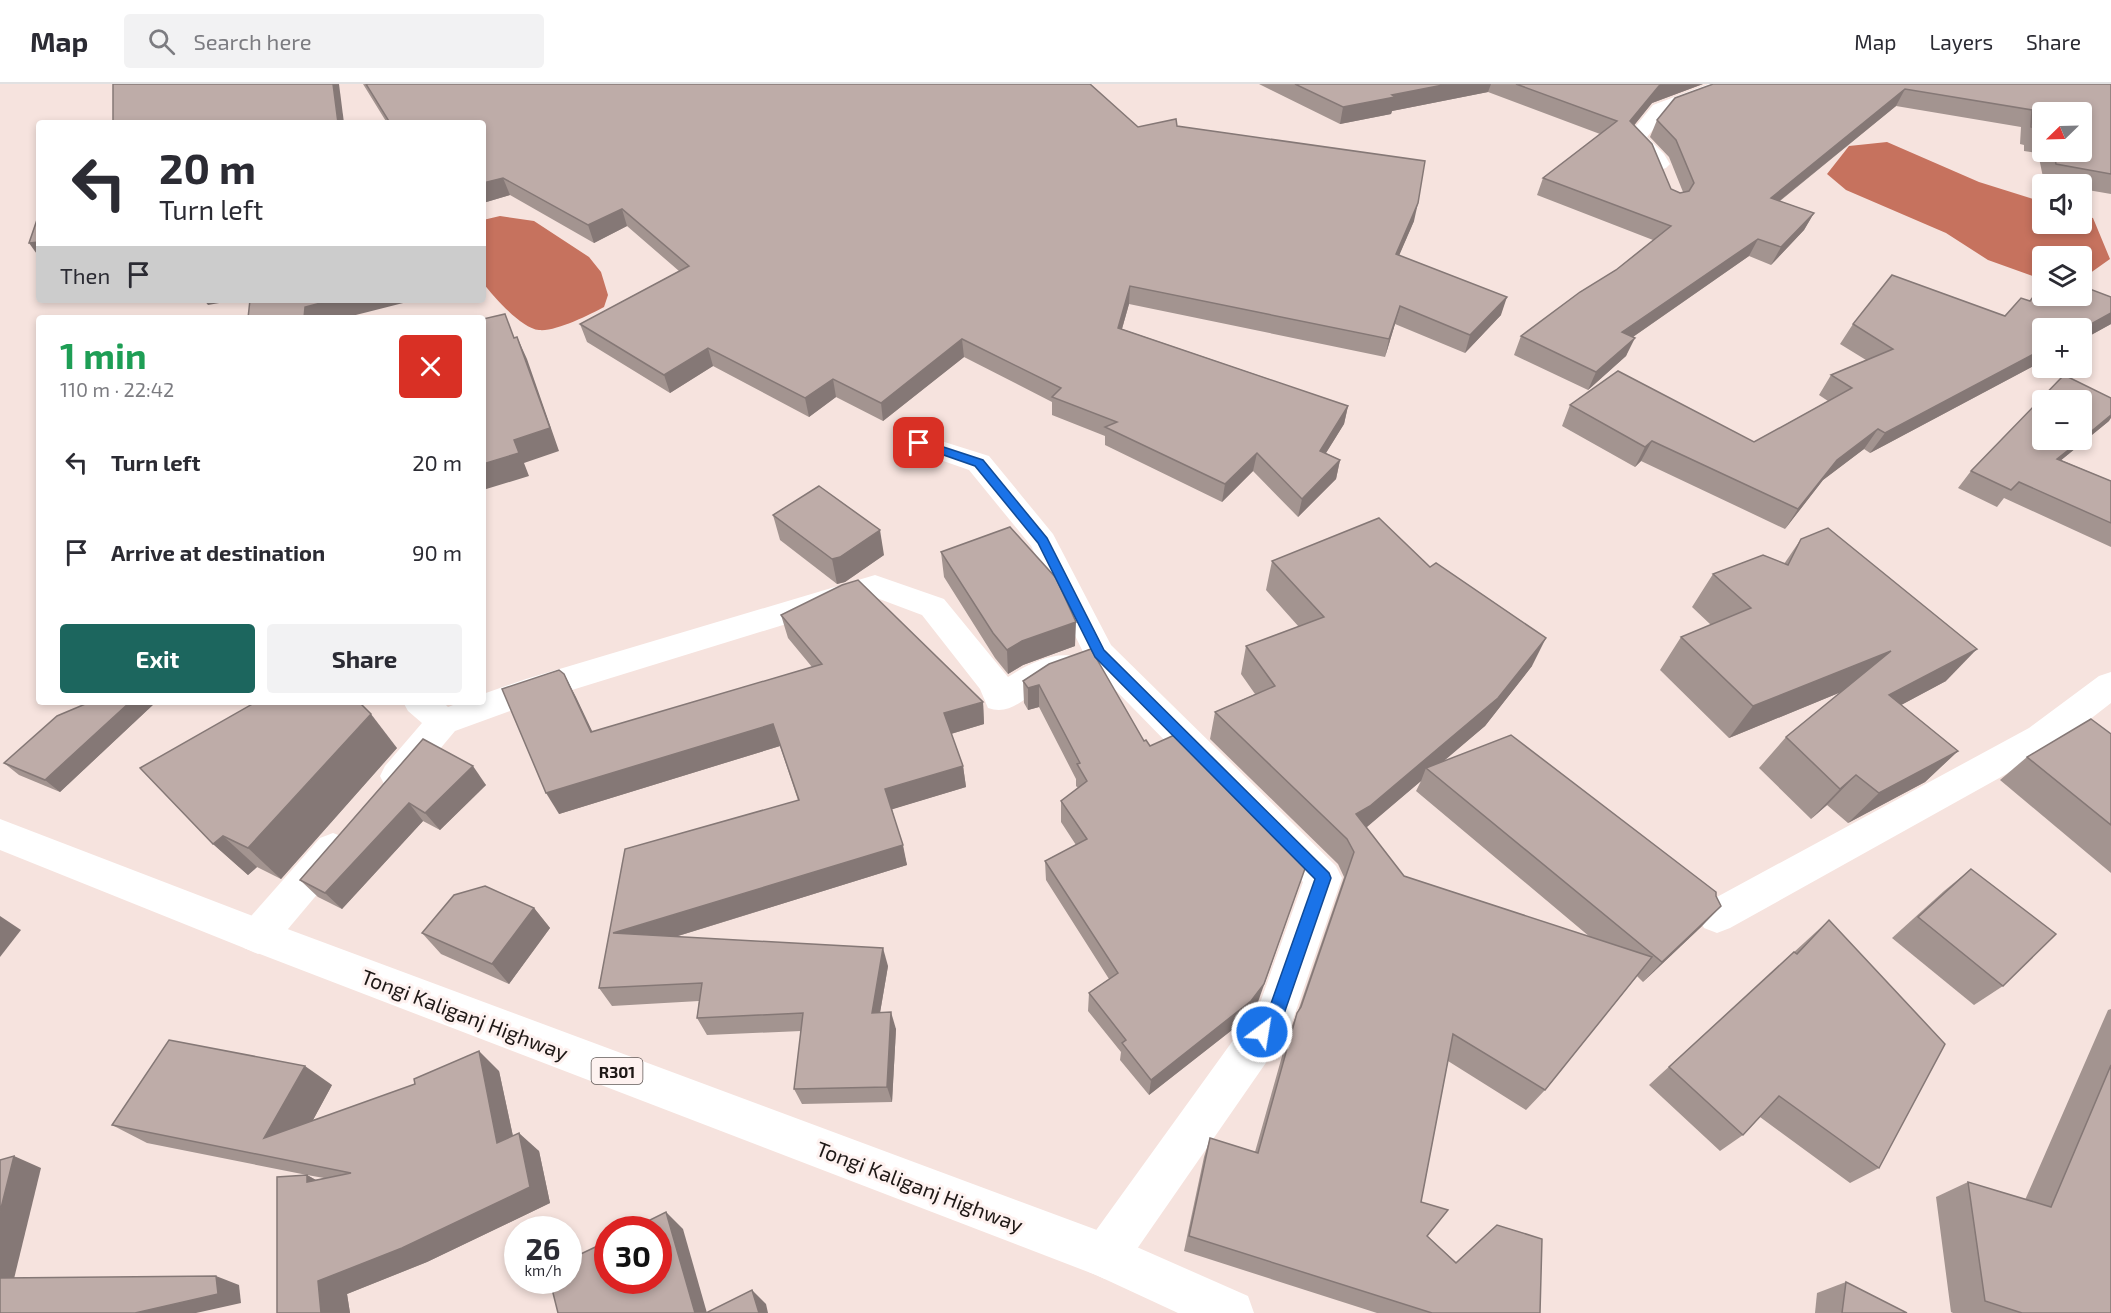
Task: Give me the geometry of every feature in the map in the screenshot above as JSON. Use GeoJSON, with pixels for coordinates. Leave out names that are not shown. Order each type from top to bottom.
{"type":"FeatureCollection","features":[{"type":"Feature","properties":{"kind":"street"},"geometry":{"type":"LineString","coordinates":[[1665,180],[1657,158],[1636,138],[1660,109],[1727,84]]}},
{"type":"Feature","properties":{"kind":"street"},"geometry":{"type":"LineString","coordinates":[[919,443],[979,463],[1043,541],[1100,653],[1323,878],[1276,1014],[1105,1256]]}},
{"type":"Feature","properties":{"kind":"street"},"geometry":{"type":"LineString","coordinates":[[486,700],[538,688],[875,586],[933,607],[995,684],[1000,699],[1035,676],[1100,653]]}},
{"type":"Feature","properties":{"kind":"street"},"geometry":{"type":"LineString","coordinates":[[1717,916],[2042,738],[2111,685]]}},
{"type":"Feature","properties":{"kind":"street"},"geometry":{"type":"LineString","coordinates":[[374,802],[432,712],[463,705]]}},
{"type":"Feature","properties":{"kind":"street"},"geometry":{"type":"LineString","coordinates":[[258,936],[351,829]]}},
{"type":"Feature","properties":{"kind":"street","name":"Tongi Kaliganj Highway"},"geometry":{"type":"LineString","coordinates":[[0,834],[258,936],[1105,1256],[1231,1313]]}},
{"type":"Feature","properties":{"kind":"shaded area"},"geometry":{"type":"Polygon","coordinates":[[[1887,142],[1979,182],[2032,199],[2032,234],[2092,234],[2093,218],[2110,259],[2092,272],[2092,246],[2032,246],[2032,276],[1988,260],[1946,233],[1846,190],[1827,174],[1849,146],[1887,142]]]}},
{"type":"Feature","properties":{"kind":"shaded area"},"geometry":{"type":"Polygon","coordinates":[[[500,216],[534,221],[589,257],[601,272],[608,295],[604,307],[572,322],[546,330],[539,330],[524,324],[486,286],[486,219],[500,216]]]}},
{"type":"Feature","properties":{"kind":"building"},"geometry":{"type":"Polygon","coordinates":[[[113,84],[333,84],[338,120],[113,120],[113,84]]]}},
{"type":"Feature","properties":{"kind":"building"},"geometry":{"type":"Polygon","coordinates":[[[366,84],[1090,84],[1138,127],[1176,119],[1177,126],[1425,161],[1418,203],[1396,254],[1507,297],[1470,335],[1400,306],[1389,339],[1130,286],[1118,328],[1348,406],[1320,451],[1340,460],[1302,499],[1257,453],[1225,484],[1105,427],[1117,422],[1052,397],[1061,388],[962,339],[881,403],[833,379],[805,398],[708,348],[664,375],[580,324],[689,266],[622,209],[588,225],[503,178],[486,182],[486,120],[388,120],[366,84]]]}},
{"type":"Feature","properties":{"kind":"building"},"geometry":{"type":"Polygon","coordinates":[[[1295,84],[1448,84],[1343,107],[1295,84]]]}},
{"type":"Feature","properties":{"kind":"building"},"geometry":{"type":"Polygon","coordinates":[[[1516,84],[1664,84],[1659,86],[1630,121],[1652,144],[1671,189],[1680,193],[1689,191],[1694,183],[1676,140],[1657,120],[1675,98],[1713,84],[2111,84],[2111,174],[2056,164],[2056,162],[2092,162],[2092,102],[2032,102],[2032,110],[1905,89],[1771,198],[1814,213],[1781,247],[1758,239],[1622,332],[1635,338],[1596,372],[1521,336],[1580,292],[1616,270],[1671,226],[1543,178],[1617,121],[1516,84]]]}},
{"type":"Feature","properties":{"kind":"building"},"geometry":{"type":"Polygon","coordinates":[[[36,223],[36,242],[29,243],[36,223]]]}},
{"type":"Feature","properties":{"kind":"building"},"geometry":{"type":"Polygon","coordinates":[[[1892,275],[2005,316],[2021,298],[2030,301],[2032,298],[2032,306],[2092,306],[2092,290],[2111,297],[2111,313],[2092,323],[2092,318],[2032,318],[2032,355],[1885,433],[1878,429],[1837,460],[1798,509],[1652,441],[1645,447],[1570,405],[1618,371],[1754,442],[1852,388],[1831,375],[1893,349],[1853,324],[1892,275]]]}},
{"type":"Feature","properties":{"kind":"building"},"geometry":{"type":"Polygon","coordinates":[[[250,303],[320,303],[305,307],[304,315],[248,315],[250,303]]]}},
{"type":"Feature","properties":{"kind":"building"},"geometry":{"type":"Polygon","coordinates":[[[505,314],[514,338],[517,337],[550,428],[514,440],[519,453],[486,463],[486,318],[505,314]]]}},
{"type":"Feature","properties":{"kind":"building"},"geometry":{"type":"Polygon","coordinates":[[[2061,378],[2070,378],[2111,398],[2111,415],[2092,431],[2092,390],[2049,390],[2061,378]]]}},
{"type":"Feature","properties":{"kind":"building"},"geometry":{"type":"Polygon","coordinates":[[[2032,408],[2032,450],[2068,450],[2057,459],[2111,481],[2111,523],[2019,482],[2011,490],[1971,471],[2032,408]]]}},
{"type":"Feature","properties":{"kind":"building"},"geometry":{"type":"Polygon","coordinates":[[[819,486],[880,530],[840,557],[832,559],[773,515],[819,486]]]}},
{"type":"Feature","properties":{"kind":"building"},"geometry":{"type":"Polygon","coordinates":[[[1379,518],[1430,567],[1436,563],[1546,638],[1498,698],[1370,806],[1356,814],[1404,876],[1652,957],[1545,1090],[1453,1034],[1421,1202],[1448,1210],[1427,1236],[1456,1263],[1497,1225],[1542,1239],[1540,1313],[1432,1313],[1189,1236],[1210,1138],[1258,1153],[1297,1013],[1354,852],[1347,839],[1215,712],[1275,686],[1246,646],[1324,617],[1272,561],[1379,518]]]}},
{"type":"Feature","properties":{"kind":"building"},"geometry":{"type":"Polygon","coordinates":[[[1010,527],[1056,578],[1076,622],[1022,641],[1007,650],[993,633],[941,552],[1010,527]]]}},
{"type":"Feature","properties":{"kind":"building"},"geometry":{"type":"Polygon","coordinates":[[[1828,528],[1977,649],[1889,695],[1958,751],[1879,793],[1856,775],[1840,789],[1786,737],[1891,651],[1753,706],[1681,637],[1751,608],[1713,574],[1763,555],[1788,565],[1801,539],[1828,528]]]}},
{"type":"Feature","properties":{"kind":"building"},"geometry":{"type":"Polygon","coordinates":[[[858,580],[983,702],[944,713],[963,766],[885,789],[903,845],[613,933],[883,948],[872,1013],[891,1012],[887,1087],[794,1089],[803,1013],[697,1018],[702,983],[599,988],[625,849],[799,800],[773,724],[546,793],[502,689],[559,670],[564,674],[591,732],[822,664],[781,615],[842,585],[858,580]]]}},
{"type":"Feature","properties":{"kind":"building"},"geometry":{"type":"Polygon","coordinates":[[[1091,649],[1144,741],[1146,740],[1150,746],[1179,733],[1307,863],[1264,984],[1251,1001],[1151,1080],[1122,1043],[1126,1040],[1089,993],[1118,973],[1045,861],[1087,839],[1061,801],[1087,781],[1039,685],[1028,688],[1023,681],[1049,664],[1091,649]]]}},
{"type":"Feature","properties":{"kind":"building"},"geometry":{"type":"Polygon","coordinates":[[[83,705],[127,705],[45,780],[4,763],[57,716],[83,705]]]}},
{"type":"Feature","properties":{"kind":"building"},"geometry":{"type":"Polygon","coordinates":[[[251,705],[362,705],[371,714],[248,848],[223,836],[213,844],[140,768],[251,705]]]}},
{"type":"Feature","properties":{"kind":"building"},"geometry":{"type":"Polygon","coordinates":[[[2091,719],[2111,734],[2111,825],[2027,757],[2091,719]]]}},
{"type":"Feature","properties":{"kind":"building"},"geometry":{"type":"Polygon","coordinates":[[[1511,735],[1716,892],[1721,906],[1662,962],[1426,768],[1511,735]]]}},
{"type":"Feature","properties":{"kind":"building"},"geometry":{"type":"Polygon","coordinates":[[[423,739],[473,766],[425,813],[409,803],[325,893],[300,880],[423,739]]]}},
{"type":"Feature","properties":{"kind":"building"},"geometry":{"type":"Polygon","coordinates":[[[1971,869],[2056,934],[2003,986],[1918,917],[1971,869]]]}},
{"type":"Feature","properties":{"kind":"building"},"geometry":{"type":"Polygon","coordinates":[[[485,886],[534,908],[492,964],[422,933],[454,895],[485,886]]]}},
{"type":"Feature","properties":{"kind":"building"},"geometry":{"type":"Polygon","coordinates":[[[1829,920],[1945,1044],[1879,1168],[1779,1096],[1743,1135],[1669,1067],[1794,952],[1797,954],[1829,920]]]}},
{"type":"Feature","properties":{"kind":"building"},"geometry":{"type":"Polygon","coordinates":[[[169,1040],[305,1066],[264,1138],[415,1084],[414,1079],[479,1051],[497,1143],[519,1133],[530,1187],[402,1248],[318,1281],[321,1313],[277,1313],[277,1177],[307,1175],[307,1182],[351,1173],[112,1125],[169,1040]]]}},
{"type":"Feature","properties":{"kind":"building"},"geometry":{"type":"Polygon","coordinates":[[[2111,1065],[2111,1313],[2022,1313],[1985,1301],[1968,1182],[2051,1207],[2111,1065]]]}},
{"type":"Feature","properties":{"kind":"building"},"geometry":{"type":"Polygon","coordinates":[[[14,1156],[0,1212],[0,1160],[14,1156]]]}},
{"type":"Feature","properties":{"kind":"building"},"geometry":{"type":"Polygon","coordinates":[[[672,1233],[695,1313],[558,1313],[553,1294],[582,1294],[582,1253],[594,1248],[594,1294],[672,1294],[672,1233]]]}},
{"type":"Feature","properties":{"kind":"building"},"geometry":{"type":"Polygon","coordinates":[[[216,1276],[218,1294],[135,1313],[0,1313],[0,1278],[216,1276]]]}},
{"type":"Feature","properties":{"kind":"building"},"geometry":{"type":"Polygon","coordinates":[[[1846,1282],[1907,1313],[1842,1313],[1846,1282]]]}},
{"type":"Feature","properties":{"kind":"building"},"geometry":{"type":"Polygon","coordinates":[[[752,1290],[759,1313],[706,1313],[752,1290]]]}},
{"type":"Feature","properties":{"kind":"route"},"geometry":{"type":"LineString","coordinates":[[919,443],[979,463],[1043,541],[1100,653],[1323,878],[1276,1014],[1262,1032]]}}]}
